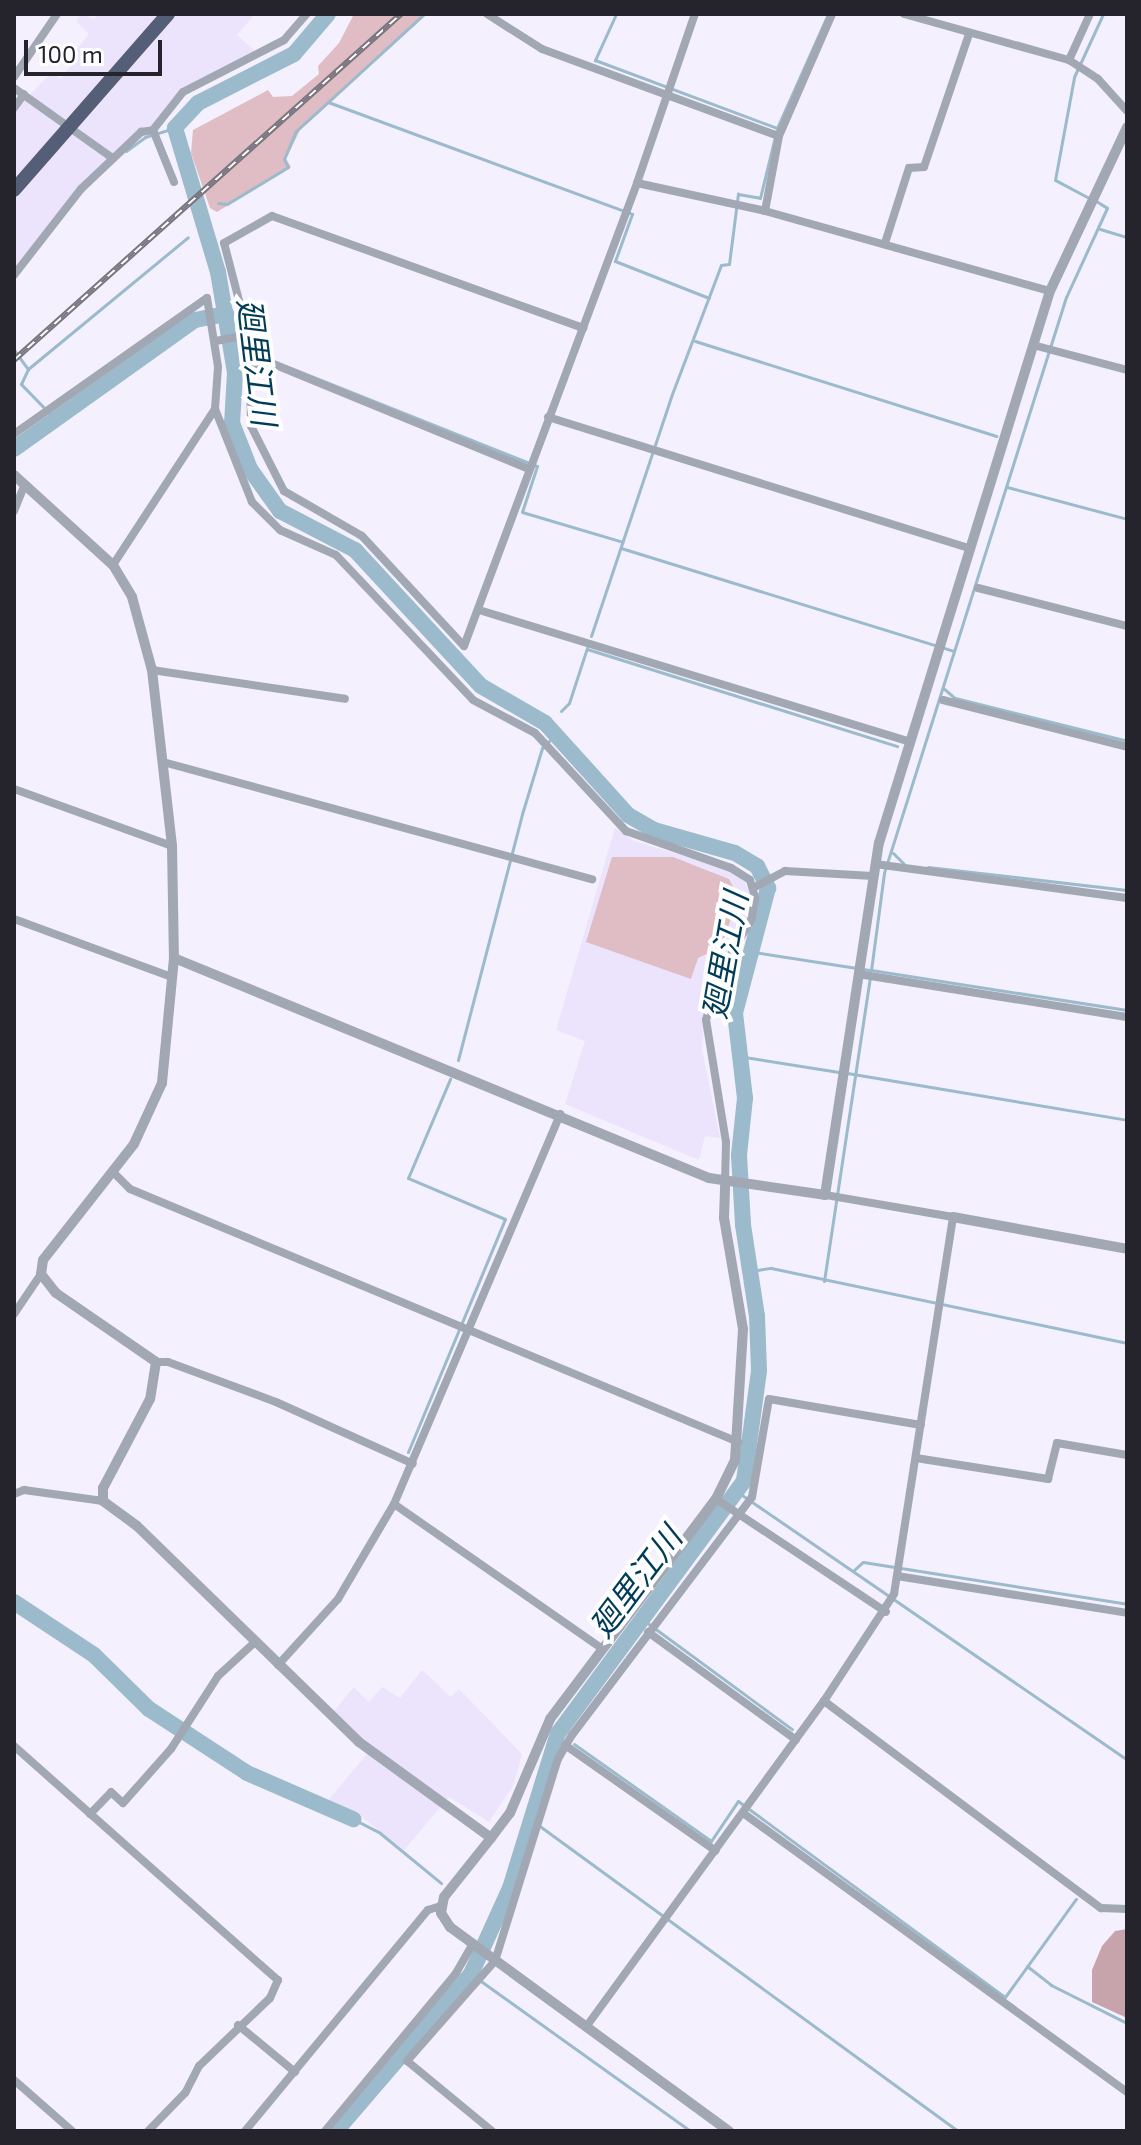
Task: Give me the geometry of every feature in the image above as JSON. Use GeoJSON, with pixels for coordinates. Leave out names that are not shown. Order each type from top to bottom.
{"type":"FeatureCollection","features":[{"type":"Feature","properties":{"kind":"highway"},"geometry":{"type":"LineString","coordinates":[[14,190],[168,14]]}},
{"type":"Feature","properties":{"kind":"street"},"geometry":{"type":"LineString","coordinates":[[14,77],[57,14]]}},
{"type":"Feature","properties":{"kind":"street"},"geometry":{"type":"LineString","coordinates":[[153,134],[183,92],[284,40],[307,14]]}},
{"type":"Feature","properties":{"kind":"street"},"geometry":{"type":"LineString","coordinates":[[487,14],[542,49],[668,90],[776,135]]}},
{"type":"Feature","properties":{"kind":"street"},"geometry":{"type":"LineString","coordinates":[[583,328],[272,216],[224,243],[248,335],[251,426],[284,491],[362,536],[464,646],[583,328],[624,211],[637,183],[695,14]]}},
{"type":"Feature","properties":{"kind":"street"},"geometry":{"type":"LineString","coordinates":[[765,211],[776,135],[832,14]]}},
{"type":"Feature","properties":{"kind":"street"},"geometry":{"type":"LineString","coordinates":[[904,14],[1071,61],[1085,68],[1127,111]]}},
{"type":"Feature","properties":{"kind":"street"},"geometry":{"type":"LineString","coordinates":[[1071,61],[1090,14]]}},
{"type":"Feature","properties":{"kind":"street"},"geometry":{"type":"LineString","coordinates":[[885,243],[909,168],[924,167],[969,34]]}},
{"type":"Feature","properties":{"kind":"street"},"geometry":{"type":"LineString","coordinates":[[14,88],[71,124],[111,157]]}},
{"type":"Feature","properties":{"kind":"street"},"geometry":{"type":"LineString","coordinates":[[14,108],[24,94]]}},
{"type":"Feature","properties":{"kind":"street"},"geometry":{"type":"LineString","coordinates":[[833,1196],[844,1073],[881,868],[910,742],[1050,291],[1127,127]]}},
{"type":"Feature","properties":{"kind":"street"},"geometry":{"type":"LineString","coordinates":[[14,275],[111,157],[141,132],[153,134]]}},
{"type":"Feature","properties":{"kind":"street"},"geometry":{"type":"LineString","coordinates":[[153,134],[174,182]]}},
{"type":"Feature","properties":{"kind":"street"},"geometry":{"type":"LineString","coordinates":[[637,183],[765,211],[1050,291]]}},
{"type":"Feature","properties":{"kind":"street"},"geometry":{"type":"LineString","coordinates":[[14,434],[207,298],[216,341],[215,409],[235,469],[263,516],[280,530],[336,555],[473,700],[522,723],[547,745],[626,831],[731,868],[755,887]]}},
{"type":"Feature","properties":{"kind":"street"},"geometry":{"type":"LineString","coordinates":[[216,341],[248,335]]}},
{"type":"Feature","properties":{"kind":"street"},"geometry":{"type":"LineString","coordinates":[[1033,345],[1127,370]]}},
{"type":"Feature","properties":{"kind":"street"},"geometry":{"type":"LineString","coordinates":[[250,372],[271,363],[530,465]]}},
{"type":"Feature","properties":{"kind":"street"},"geometry":{"type":"LineString","coordinates":[[113,565],[215,409]]}},
{"type":"Feature","properties":{"kind":"street"},"geometry":{"type":"LineString","coordinates":[[548,417],[971,549]]}},
{"type":"Feature","properties":{"kind":"street"},"geometry":{"type":"LineString","coordinates":[[14,475],[113,565],[132,597],[152,670],[163,762],[172,846],[174,958],[162,1083],[145,1125],[43,1260],[41,1274],[14,1314]]}},
{"type":"Feature","properties":{"kind":"street"},"geometry":{"type":"LineString","coordinates":[[14,511],[24,486]]}},
{"type":"Feature","properties":{"kind":"street"},"geometry":{"type":"LineString","coordinates":[[978,588],[1127,626]]}},
{"type":"Feature","properties":{"kind":"street"},"geometry":{"type":"LineString","coordinates":[[479,610],[910,742]]}},
{"type":"Feature","properties":{"kind":"street"},"geometry":{"type":"LineString","coordinates":[[152,670],[345,699]]}},
{"type":"Feature","properties":{"kind":"street"},"geometry":{"type":"LineString","coordinates":[[943,700],[1127,747]]}},
{"type":"Feature","properties":{"kind":"street"},"geometry":{"type":"LineString","coordinates":[[163,762],[592,879]]}},
{"type":"Feature","properties":{"kind":"street"},"geometry":{"type":"LineString","coordinates":[[14,789],[172,846]]}},
{"type":"Feature","properties":{"kind":"street"},"geometry":{"type":"LineString","coordinates":[[755,887],[776,873],[881,868],[1127,898]]}},
{"type":"Feature","properties":{"kind":"street"},"geometry":{"type":"LineString","coordinates":[[245,2131],[428,1910],[441,1906],[510,1813],[550,1719],[719,1501],[738,1442],[743,1329],[724,1218],[728,1182],[726,1142],[706,1020],[717,979],[752,918],[755,887]]}},
{"type":"Feature","properties":{"kind":"street"},"geometry":{"type":"LineString","coordinates":[[14,919],[172,977]]}},
{"type":"Feature","properties":{"kind":"street"},"geometry":{"type":"LineString","coordinates":[[174,958],[728,1182],[833,1196],[1127,1249]]}},
{"type":"Feature","properties":{"kind":"street"},"geometry":{"type":"LineString","coordinates":[[863,972],[1127,1017]]}},
{"type":"Feature","properties":{"kind":"street"},"geometry":{"type":"LineString","coordinates":[[278,1665],[338,1599],[394,1504],[413,1464],[463,1328],[560,1114]]}},
{"type":"Feature","properties":{"kind":"street"},"geometry":{"type":"LineString","coordinates":[[112,1171],[130,1189],[738,1442]]}},
{"type":"Feature","properties":{"kind":"street"},"geometry":{"type":"LineString","coordinates":[[586,2027],[746,1810],[888,1608],[898,1571],[953,1217]]}},
{"type":"Feature","properties":{"kind":"street"},"geometry":{"type":"LineString","coordinates":[[41,1274],[56,1293],[156,1362],[168,1362],[276,1402],[413,1464]]}},
{"type":"Feature","properties":{"kind":"street"},"geometry":{"type":"LineString","coordinates":[[103,1501],[103,1488],[150,1399],[156,1362]]}},
{"type":"Feature","properties":{"kind":"street"},"geometry":{"type":"LineString","coordinates":[[492,2131],[407,2061],[495,1961],[565,1745],[750,1500],[769,1399],[921,1425]]}},
{"type":"Feature","properties":{"kind":"street"},"geometry":{"type":"LineString","coordinates":[[916,1458],[1048,1479],[1057,1443],[1127,1455]]}},
{"type":"Feature","properties":{"kind":"street"},"geometry":{"type":"LineString","coordinates":[[14,1494],[24,1490],[103,1501],[137,1526],[359,1742],[491,1838]]}},
{"type":"Feature","properties":{"kind":"street"},"geometry":{"type":"LineString","coordinates":[[719,1501],[888,1608]]}},
{"type":"Feature","properties":{"kind":"street"},"geometry":{"type":"LineString","coordinates":[[394,1504],[603,1649]]}},
{"type":"Feature","properties":{"kind":"street"},"geometry":{"type":"LineString","coordinates":[[898,1571],[1127,1613]]}},
{"type":"Feature","properties":{"kind":"street"},"geometry":{"type":"LineString","coordinates":[[651,1628],[796,1740]]}},
{"type":"Feature","properties":{"kind":"street"},"geometry":{"type":"LineString","coordinates":[[90,1814],[111,1792],[123,1803],[179,1734],[218,1676],[255,1642]]}},
{"type":"Feature","properties":{"kind":"street"},"geometry":{"type":"LineString","coordinates":[[824,1701],[1101,1908],[1127,1909]]}},
{"type":"Feature","properties":{"kind":"street"},"geometry":{"type":"LineString","coordinates":[[565,1745],[716,1851]]}},
{"type":"Feature","properties":{"kind":"street"},"geometry":{"type":"LineString","coordinates":[[14,1746],[278,1980],[270,1998],[238,2025],[148,2131]]}},
{"type":"Feature","properties":{"kind":"street"},"geometry":{"type":"LineString","coordinates":[[746,1810],[1127,2092]]}},
{"type":"Feature","properties":{"kind":"street"},"geometry":{"type":"LineString","coordinates":[[441,1906],[443,1920],[473,1944],[729,2131]]}},
{"type":"Feature","properties":{"kind":"street"},"geometry":{"type":"LineString","coordinates":[[325,2131],[449,1982],[473,1944]]}},
{"type":"Feature","properties":{"kind":"street"},"geometry":{"type":"LineString","coordinates":[[238,2025],[295,2072]]}},
{"type":"Feature","properties":{"kind":"street"},"geometry":{"type":"LineString","coordinates":[[14,2080],[72,2131]]}},
{"type":"Feature","properties":{"kind":"shaded area"},"geometry":{"type":"Polygon","coordinates":[[[82,14],[94,19],[99,14],[160,14],[14,181],[14,111],[52,72],[60,79],[77,59],[72,55],[89,34],[76,21],[82,14]]]}},
{"type":"Feature","properties":{"kind":"shaded area"},"geometry":{"type":"Polygon","coordinates":[[[177,14],[255,14],[237,35],[256,52],[181,90],[151,131],[83,191],[14,281],[14,200],[177,14]]]}},
{"type":"Feature","properties":{"kind":"shaded area"},"geometry":{"type":"Polygon","coordinates":[[[354,14],[427,14],[300,130],[286,159],[291,167],[217,212],[210,208],[191,153],[193,130],[268,90],[273,97],[292,96],[319,74],[318,66],[339,43],[354,14]]]}},
{"type":"Feature","properties":{"kind":"shaded area"},"geometry":{"type":"Polygon","coordinates":[[[615,828],[634,841],[730,870],[744,879],[751,897],[748,916],[706,998],[702,1049],[720,1138],[705,1136],[699,1160],[565,1104],[585,1041],[556,1030],[615,828]]]}},
{"type":"Feature","properties":{"kind":"shaded area"},"geometry":{"type":"Polygon","coordinates":[[[612,857],[673,857],[729,879],[738,896],[722,947],[698,958],[691,979],[586,942],[612,857]]]}},
{"type":"Feature","properties":{"kind":"shaded area"},"geometry":{"type":"Polygon","coordinates":[[[422,1670],[451,1697],[459,1689],[522,1754],[514,1784],[489,1822],[449,1797],[404,1850],[362,1817],[324,1805],[373,1747],[334,1711],[354,1687],[369,1702],[382,1687],[400,1698],[422,1670]]]}},
{"type":"Feature","properties":{"kind":"shaded area"},"geometry":{"type":"Polygon","coordinates":[[[1127,1929],[1127,2018],[1092,2002],[1092,1970],[1102,1946],[1115,1931],[1127,1929]]]}},
{"type":"Feature","properties":{"kind":"waterway","name":"廻里江川"},"geometry":{"type":"LineString","coordinates":[[328,14],[294,54],[198,103],[175,128],[218,272],[235,373],[232,423],[250,469],[280,511],[355,550],[481,686],[545,723],[628,815],[654,830],[735,853],[757,866],[768,888],[735,1013],[745,1098],[739,1155],[743,1225],[757,1316],[759,1371],[744,1481],[558,1733],[510,1888],[471,1974],[336,2131]]}},
{"type":"Feature","properties":{"kind":"waterway"},"geometry":{"type":"LineString","coordinates":[[328,102],[424,14]]}},
{"type":"Feature","properties":{"kind":"waterway"},"geometry":{"type":"LineString","coordinates":[[616,14],[595,60],[777,128]]}},
{"type":"Feature","properties":{"kind":"waterway"},"geometry":{"type":"LineString","coordinates":[[591,636],[672,394],[721,265],[729,264],[738,194],[760,198],[777,128],[828,14]]}},
{"type":"Feature","properties":{"kind":"waterway"},"geometry":{"type":"LineString","coordinates":[[1089,198],[1055,180],[1074,77],[1103,14]]}},
{"type":"Feature","properties":{"kind":"waterway"},"geometry":{"type":"LineString","coordinates":[[218,203],[227,204],[288,167],[284,159],[296,131],[328,102],[632,214],[615,261],[709,298]]}},
{"type":"Feature","properties":{"kind":"waterway"},"geometry":{"type":"LineString","coordinates":[[126,151],[145,137],[175,128]]}},
{"type":"Feature","properties":{"kind":"waterway"},"geometry":{"type":"LineString","coordinates":[[1096,201],[1107,208],[1066,297],[884,873],[871,970],[1127,1010]]}},
{"type":"Feature","properties":{"kind":"waterway"},"geometry":{"type":"LineString","coordinates":[[1100,229],[1127,237]]}},
{"type":"Feature","properties":{"kind":"waterway"},"geometry":{"type":"LineString","coordinates":[[55,419],[21,384],[28,369],[188,237]]}},
{"type":"Feature","properties":{"kind":"waterway"},"geometry":{"type":"LineString","coordinates":[[14,449],[195,320],[226,314]]}},
{"type":"Feature","properties":{"kind":"waterway"},"geometry":{"type":"LineString","coordinates":[[695,341],[996,436]]}},
{"type":"Feature","properties":{"kind":"waterway"},"geometry":{"type":"LineString","coordinates":[[14,350],[28,369]]}},
{"type":"Feature","properties":{"kind":"waterway"},"geometry":{"type":"LineString","coordinates":[[233,356],[241,354]]}},
{"type":"Feature","properties":{"kind":"waterway"},"geometry":{"type":"LineString","coordinates":[[258,355],[537,466],[522,512],[623,542]]}},
{"type":"Feature","properties":{"kind":"waterway"},"geometry":{"type":"LineString","coordinates":[[1007,487],[1127,519]]}},
{"type":"Feature","properties":{"kind":"waterway"},"geometry":{"type":"LineString","coordinates":[[621,548],[953,651]]}},
{"type":"Feature","properties":{"kind":"waterway"},"geometry":{"type":"LineString","coordinates":[[561,711],[569,703],[587,648]]}},
{"type":"Feature","properties":{"kind":"waterway"},"geometry":{"type":"LineString","coordinates":[[587,649],[897,746]]}},
{"type":"Feature","properties":{"kind":"waterway"},"geometry":{"type":"LineString","coordinates":[[943,688],[955,698],[1127,741]]}},
{"type":"Feature","properties":{"kind":"waterway","name":"廻里江川"},"geometry":{"type":"LineString","coordinates":[[545,723],[550,719]]}},
{"type":"Feature","properties":{"kind":"waterway"},"geometry":{"type":"LineString","coordinates":[[458,1060],[522,814],[542,748],[556,734]]}},
{"type":"Feature","properties":{"kind":"waterway"},"geometry":{"type":"LineString","coordinates":[[893,853],[904,864]]}},
{"type":"Feature","properties":{"kind":"waterway"},"geometry":{"type":"LineString","coordinates":[[928,867],[1127,890]]}},
{"type":"Feature","properties":{"kind":"waterway"},"geometry":{"type":"LineString","coordinates":[[754,952],[870,970]]}},
{"type":"Feature","properties":{"kind":"waterway"},"geometry":{"type":"LineString","coordinates":[[824,1281],[870,976]]}},
{"type":"Feature","properties":{"kind":"waterway"},"geometry":{"type":"LineString","coordinates":[[738,1056],[839,1072]]}},
{"type":"Feature","properties":{"kind":"waterway"},"geometry":{"type":"LineString","coordinates":[[847,1073],[1127,1120]]}},
{"type":"Feature","properties":{"kind":"waterway"},"geometry":{"type":"LineString","coordinates":[[408,1452],[505,1219],[408,1178],[450,1079]]}},
{"type":"Feature","properties":{"kind":"waterway"},"geometry":{"type":"LineString","coordinates":[[751,1271],[771,1268],[1127,1343]]}},
{"type":"Feature","properties":{"kind":"waterway"},"geometry":{"type":"LineString","coordinates":[[739,1493],[1127,1760]]}},
{"type":"Feature","properties":{"kind":"waterway"},"geometry":{"type":"LineString","coordinates":[[854,1570],[863,1562],[1127,1604]]}},
{"type":"Feature","properties":{"kind":"waterway"},"geometry":{"type":"LineString","coordinates":[[14,1602],[94,1655],[149,1709],[247,1773],[353,1819]]}},
{"type":"Feature","properties":{"kind":"waterway"},"geometry":{"type":"LineString","coordinates":[[642,1619],[792,1729]]}},
{"type":"Feature","properties":{"kind":"waterway","name":"廻里江川"},"geometry":{"type":"LineString","coordinates":[[558,1733],[563,1736]]}},
{"type":"Feature","properties":{"kind":"waterway"},"geometry":{"type":"LineString","coordinates":[[574,1744],[711,1841],[738,1801],[1005,1997],[1076,1899]]}},
{"type":"Feature","properties":{"kind":"waterway"},"geometry":{"type":"LineString","coordinates":[[353,1819],[380,1833],[441,1883]]}},
{"type":"Feature","properties":{"kind":"waterway"},"geometry":{"type":"LineString","coordinates":[[530,1819],[958,2131]]}},
{"type":"Feature","properties":{"kind":"waterway"},"geometry":{"type":"LineString","coordinates":[[1027,1966],[1051,1985],[1127,2023]]}},
{"type":"Feature","properties":{"kind":"waterway"},"geometry":{"type":"LineString","coordinates":[[471,1974],[690,2131]]}},
{"type":"Feature","properties":{"kind":"railway"},"geometry":{"type":"LineString","coordinates":[[14,360],[401,14]]}}]}
